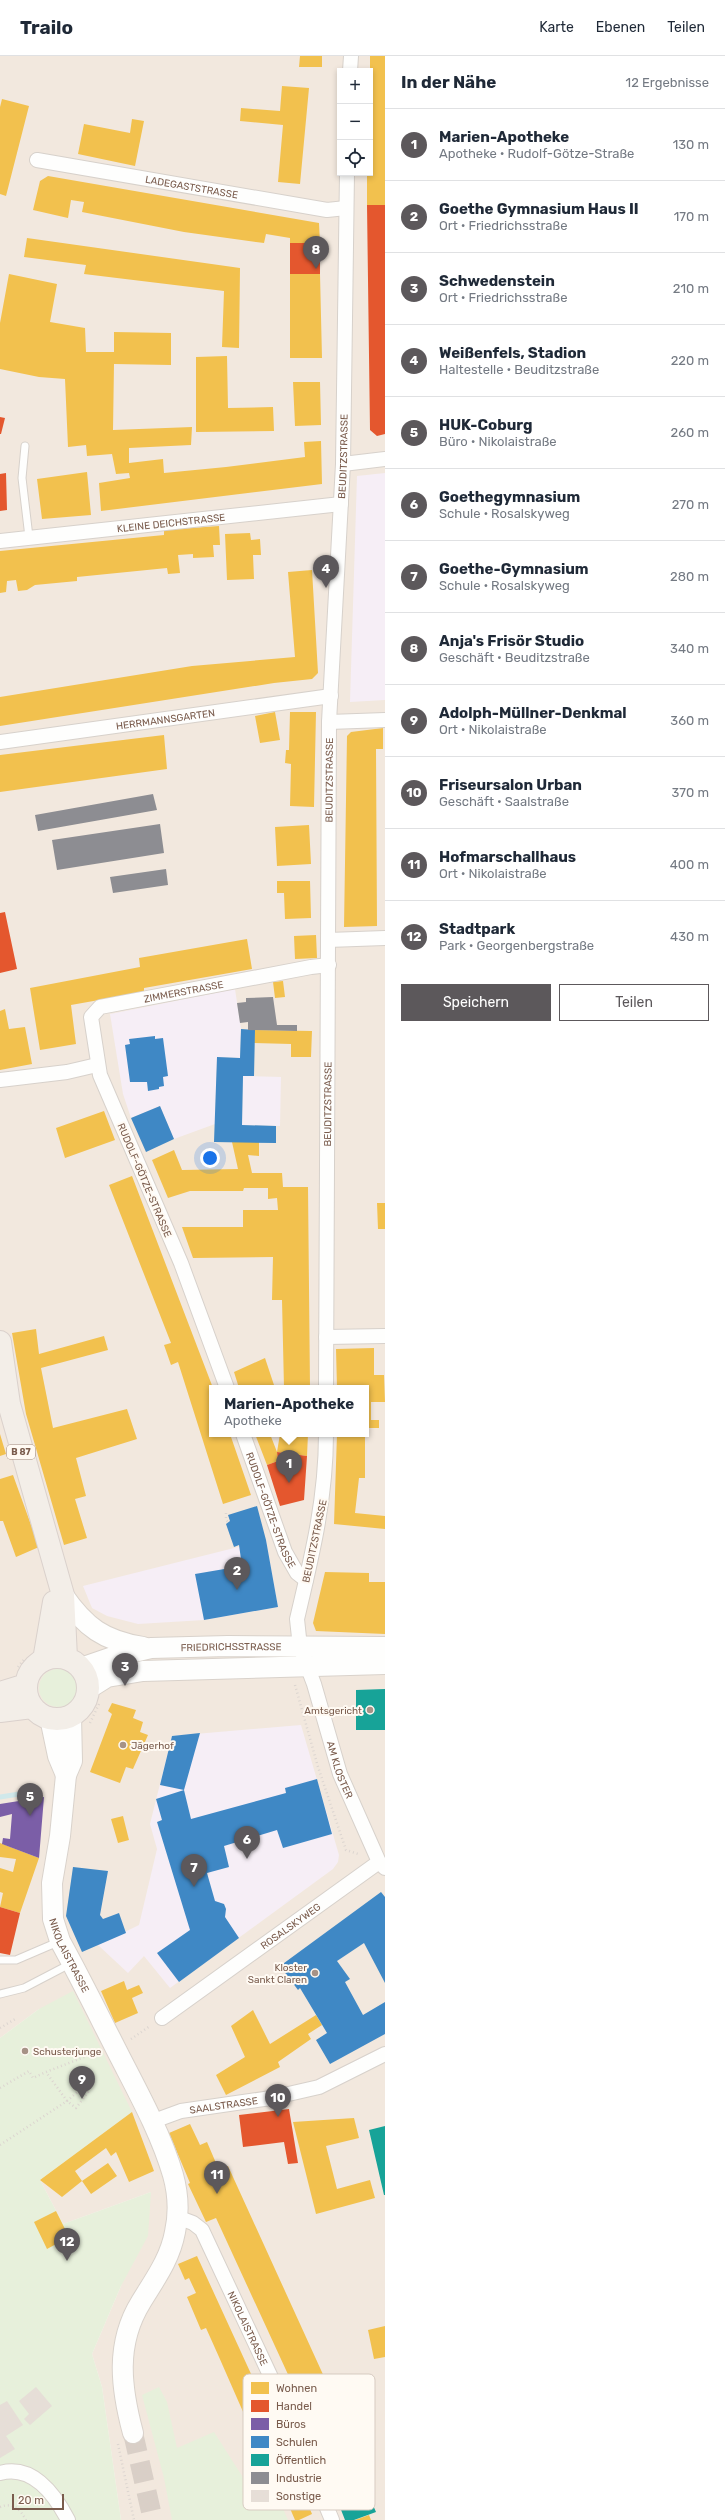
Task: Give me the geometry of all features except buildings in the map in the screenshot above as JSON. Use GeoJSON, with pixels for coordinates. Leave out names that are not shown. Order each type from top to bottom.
{"type":"FeatureCollection","features":[{"type":"Feature","properties":{"kind":"main road","name":"B 87"},"geometry":{"type":"LineString","coordinates":[[0,1342],[9,1404],[63,1595],[73,1663]]}},
{"type":"Feature","properties":{"kind":"main road","name":"B 87"},"geometry":{"type":"LineString","coordinates":[[44,1660],[54,1608],[55,1567]]}},
{"type":"Feature","properties":{"kind":"main road"},"geometry":{"type":"LineString","coordinates":[[63,1595],[83,1620],[108,1638],[151,1648]]}},
{"type":"Feature","properties":{"kind":"main road","name":"FRIEDRICHSSTRASSE"},"geometry":{"type":"LineString","coordinates":[[73,1663],[113,1657],[151,1648],[385,1647]]}},
{"type":"Feature","properties":{"kind":"main road"},"geometry":{"type":"LineString","coordinates":[[0,1711],[51,1714],[83,1705],[95,1695],[86,1678],[73,1663],[55,1657],[44,1660],[32,1670],[26,1685],[27,1696],[51,1714]]}},
{"type":"Feature","properties":{"kind":"main road","name":"FRIEDRICHSSTRASSE"},"geometry":{"type":"LineString","coordinates":[[95,1695],[107,1677],[143,1671],[385,1664]]}},
{"type":"Feature","properties":{"kind":"main road"},"geometry":{"type":"LineString","coordinates":[[0,1693],[26,1685]]}},
{"type":"Feature","properties":{"kind":"main road","name":"NIKOLAISTRASSE"},"geometry":{"type":"LineString","coordinates":[[51,1714],[58,1756],[66,1775],[51,1902],[53,1919],[60,1941],[122,2044],[151,2122],[173,2175],[177,2195],[177,2217],[170,2251],[131,2321],[125,2342],[122,2363],[125,2437]]}},
{"type":"Feature","properties":{"kind":"street"},"geometry":{"type":"LineString","coordinates":[[350,68],[351,56]]}},
{"type":"Feature","properties":{"kind":"street","name":"LADEGASTSTRASSE"},"geometry":{"type":"LineString","coordinates":[[37,160],[320,209],[346,208]]}},
{"type":"Feature","properties":{"kind":"street","name":"BEUDITZSTRASSE"},"geometry":{"type":"LineString","coordinates":[[326,1385],[329,722],[344,464],[347,176]]}},
{"type":"Feature","properties":{"kind":"street"},"geometry":{"type":"LineString","coordinates":[[344,464],[385,458]]}},
{"type":"Feature","properties":{"kind":"street","name":"KLEINE DEICHSTRASSE"},"geometry":{"type":"LineString","coordinates":[[0,541],[341,504]]}},
{"type":"Feature","properties":{"kind":"street","name":"HERRMANNSGARTEN"},"geometry":{"type":"LineString","coordinates":[[0,742],[331,696]]}},
{"type":"Feature","properties":{"kind":"street"},"geometry":{"type":"LineString","coordinates":[[329,722],[385,720]]}},
{"type":"Feature","properties":{"kind":"street"},"geometry":{"type":"LineString","coordinates":[[328,940],[385,938]]}},
{"type":"Feature","properties":{"kind":"street","name":"ZIMMERSTRASSE"},"geometry":{"type":"LineString","coordinates":[[97,1065],[91,1017],[100,1007],[311,967],[329,965]]}},
{"type":"Feature","properties":{"kind":"street"},"geometry":{"type":"LineString","coordinates":[[0,1080],[67,1072],[97,1065]]}},
{"type":"Feature","properties":{"kind":"street","name":"RUDOLF-GÖTZE-STRASSE"},"geometry":{"type":"LineString","coordinates":[[97,1065],[181,1263],[226,1385]]}},
{"type":"Feature","properties":{"kind":"street"},"geometry":{"type":"LineString","coordinates":[[326,1337],[385,1336]]}},
{"type":"Feature","properties":{"kind":"street","name":"RUDOLF-GÖTZE-STRASSE"},"geometry":{"type":"LineString","coordinates":[[244,1437],[285,1552],[297,1573],[306,1580]]}},
{"type":"Feature","properties":{"kind":"street","name":"BEUDITZSTRASSE"},"geometry":{"type":"LineString","coordinates":[[308,1667],[300,1647],[297,1619],[324,1497],[326,1437]]}},
{"type":"Feature","properties":{"kind":"street","name":"AM KLOSTER"},"geometry":{"type":"LineString","coordinates":[[308,1667],[340,1774],[377,1866]]}},
{"type":"Feature","properties":{"kind":"street","name":"ROSALSKYWEG"},"geometry":{"type":"LineString","coordinates":[[162,2018],[377,1866]]}},
{"type":"Feature","properties":{"kind":"street","name":"SAALSTRASSE"},"geometry":{"type":"LineString","coordinates":[[151,2122],[181,2111],[234,2105],[319,2087],[385,2054]]}},
{"type":"Feature","properties":{"kind":"street","name":"NIKOLAISTRASSE"},"geometry":{"type":"LineString","coordinates":[[177,2217],[193,2223],[202,2230],[269,2374]]}},
{"type":"Feature","properties":{"kind":"street"},"geometry":{"type":"LineString","coordinates":[[0,2472],[23,2473],[42,2483],[58,2502],[68,2520]]}},
{"type":"Feature","properties":{"kind":"street","name":"NIKOLAISTRASSE"},"geometry":{"type":"LineString","coordinates":[[328,2510],[332,2520]]}},
{"type":"Feature","properties":{"kind":"lane"},"geometry":{"type":"LineString","coordinates":[[25,446],[22,478],[29,537]]}},
{"type":"Feature","properties":{"kind":"lane"},"geometry":{"type":"LineString","coordinates":[[0,1960],[16,1960],[60,1941]]}},
{"type":"Feature","properties":{"kind":"lane"},"geometry":{"type":"LineString","coordinates":[[0,1994],[24,1988],[72,1962]]}},
{"type":"Feature","properties":{"kind":"path"},"geometry":{"type":"LineString","coordinates":[[226,1513],[226,1520],[229,1523]]}},
{"type":"Feature","properties":{"kind":"path"},"geometry":{"type":"LineString","coordinates":[[89,1728],[95,1695]]}},
{"type":"Feature","properties":{"kind":"path"},"geometry":{"type":"LineString","coordinates":[[0,2028],[17,2018]]}},
{"type":"Feature","properties":{"kind":"path"},"geometry":{"type":"LineString","coordinates":[[0,2088],[29,2071],[34,2078],[46,2072],[122,2044],[162,2018]]}},
{"type":"Feature","properties":{"kind":"path"},"geometry":{"type":"LineString","coordinates":[[0,2146],[67,2101],[82,2087],[89,2091],[76,2108],[67,2101],[46,2072]]}},
{"type":"Feature","properties":{"kind":"path"},"geometry":{"type":"LineString","coordinates":[[125,2437],[134,2520]]}},
{"type":"Feature","properties":{"kind":"path"},"geometry":{"type":"LineString","coordinates":[[0,2507],[11,2505],[17,2507],[26,2520]]}},
{"type":"Feature","properties":{"kind":"shaded area"},"geometry":{"type":"Polygon","coordinates":[[[0,56],[385,56],[385,2520],[121,2520],[102,2387],[92,2354],[121,2286],[151,2192],[63,2224],[40,2180],[131,2111],[39,2009],[0,2038],[0,56]]]}},
{"type":"Feature","properties":{"kind":"shaded area"},"geometry":{"type":"Polygon","coordinates":[[[385,473],[385,700],[350,702],[357,476],[385,473]]]}},
{"type":"Feature","properties":{"kind":"shaded area"},"geometry":{"type":"Polygon","coordinates":[[[235,989],[241,1029],[240,1058],[217,1057],[215,1124],[174,1139],[160,1106],[131,1118],[123,1094],[110,1014],[235,989]]]}},
{"type":"Feature","properties":{"kind":"shaded area"},"geometry":{"type":"Polygon","coordinates":[[[243,1076],[281,1077],[280,1126],[242,1125],[243,1076]]]}},
{"type":"Feature","properties":{"kind":"shaded area"},"geometry":{"type":"Polygon","coordinates":[[[266,1540],[278,1607],[204,1620],[138,1624],[107,1616],[92,1608],[83,1586],[266,1540]]]}},
{"type":"Feature","properties":{"kind":"shaded area"},"geometry":{"type":"Polygon","coordinates":[[[301,1725],[339,1855],[338,1862],[333,1869],[170,1988],[144,1956],[128,1973],[98,1945],[139,1925],[157,1849],[150,1824],[172,1736],[301,1725]]]}},
{"type":"Feature","properties":{"kind":"green space"},"geometry":{"type":"Polygon","coordinates":[[[58,1669],[71,1675],[77,1688],[71,1701],[58,1707],[45,1701],[39,1688],[45,1675],[58,1669]]]}},
{"type":"Feature","properties":{"kind":"green space"},"geometry":{"type":"Polygon","coordinates":[[[73,1991],[132,2112],[40,2180],[63,2224],[151,2192],[148,2236],[121,2286],[92,2354],[102,2387],[121,2520],[0,2520],[0,2038],[39,2009],[73,1991]]]}},
{"type":"Feature","properties":{"kind":"green space"},"geometry":{"type":"Polygon","coordinates":[[[159,2387],[167,2402],[177,2448],[214,2432],[243,2477],[243,2510],[284,2510],[288,2520],[172,2520],[164,2478],[142,2395],[159,2387]]]}},
{"type":"Feature","properties":{"kind":"waterway"},"geometry":{"type":"LineString","coordinates":[[0,1797],[38,1791]]}},
{"type":"Feature","properties":{"kind":"tunnel"},"geometry":{"type":"LineString","coordinates":[[133,2433],[153,2520]]}},
{"type":"Feature","properties":{"kind":"place","name":"Anja's Frisör Studio"},"geometry":{"type":"Point","coordinates":[316,269]}},
{"type":"Feature","properties":{"kind":"place","name":"Weißenfels, Stadion"},"geometry":{"type":"Point","coordinates":[326,588]}},
{"type":"Feature","properties":{"kind":"place","name":"Marien-Apotheke"},"geometry":{"type":"Point","coordinates":[289,1483]}},
{"type":"Feature","properties":{"kind":"place","name":"Goethe Gymnasium Haus II"},"geometry":{"type":"Point","coordinates":[237,1590]}},
{"type":"Feature","properties":{"kind":"place","name":"Schwedenstein"},"geometry":{"type":"Point","coordinates":[125,1686]}},
{"type":"Feature","properties":{"kind":"place","name":"Amtsgericht"},"geometry":{"type":"Point","coordinates":[370,1710]}},
{"type":"Feature","properties":{"kind":"place","name":"Jägerhof"},"geometry":{"type":"Point","coordinates":[123,1745]}},
{"type":"Feature","properties":{"kind":"place","name":"HUK-Coburg"},"geometry":{"type":"Point","coordinates":[30,1816]}},
{"type":"Feature","properties":{"kind":"place","name":"Goethegymnasium"},"geometry":{"type":"Point","coordinates":[247,1859]}},
{"type":"Feature","properties":{"kind":"place","name":"Goethe-Gymnasium"},"geometry":{"type":"Point","coordinates":[194,1887]}},
{"type":"Feature","properties":{"kind":"place","name":"Kloster Sankt Claren"},"geometry":{"type":"Point","coordinates":[315,1973]}},
{"type":"Feature","properties":{"kind":"place","name":"Schusterjunge"},"geometry":{"type":"Point","coordinates":[25,2051]}},
{"type":"Feature","properties":{"kind":"place","name":"Adolph-Müllner-Denkmal"},"geometry":{"type":"Point","coordinates":[82,2099]}},
{"type":"Feature","properties":{"kind":"place","name":"Friseursalon Urban"},"geometry":{"type":"Point","coordinates":[278,2117]}},
{"type":"Feature","properties":{"kind":"place","name":"Hofmarschallhaus"},"geometry":{"type":"Point","coordinates":[217,2194]}},
{"type":"Feature","properties":{"kind":"place","name":"Stadtpark"},"geometry":{"type":"Point","coordinates":[67,2261]}}]}
